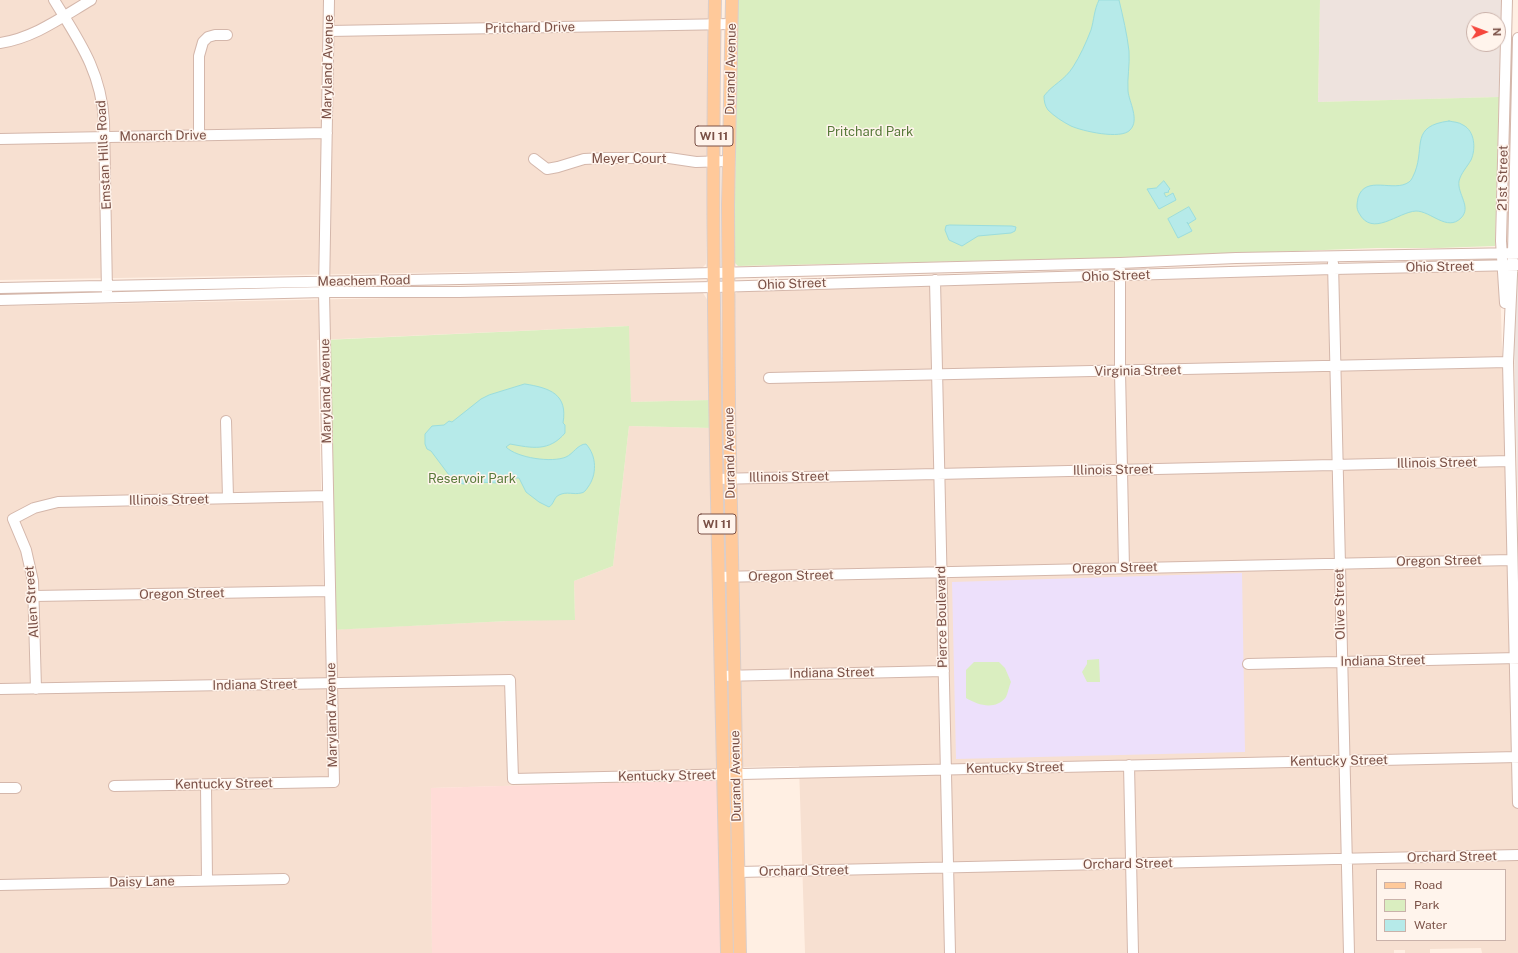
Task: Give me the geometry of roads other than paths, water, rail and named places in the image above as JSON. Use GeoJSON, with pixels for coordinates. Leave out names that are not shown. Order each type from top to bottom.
{"type":"FeatureCollection","features":[{"type":"Feature","properties":{"kind":"main road","name":"Durand Avenue"},"geometry":{"type":"LineString","coordinates":[[716,0],[713,162],[716,479],[727,953]]}},
{"type":"Feature","properties":{"kind":"main road","name":"Durand Avenue"},"geometry":{"type":"LineString","coordinates":[[732,0],[728,161],[730,478],[740,953]]}},
{"type":"Feature","properties":{"kind":"street","name":"Emstan Hills Road"},"geometry":{"type":"LineString","coordinates":[[54,0],[83,47],[100,89],[103,108],[104,137],[107,298]]}},
{"type":"Feature","properties":{"kind":"street"},"geometry":{"type":"LineString","coordinates":[[0,43],[27,36],[91,0]]}},
{"type":"Feature","properties":{"kind":"street","name":"Maryland Avenue"},"geometry":{"type":"LineString","coordinates":[[329,0],[324,292],[334,782]]}},
{"type":"Feature","properties":{"kind":"street","name":"21st Street"},"geometry":{"type":"LineString","coordinates":[[1507,0],[1502,253],[1511,265]]}},
{"type":"Feature","properties":{"kind":"street","name":"Pritchard Drive"},"geometry":{"type":"LineString","coordinates":[[328,31],[732,24]]}},
{"type":"Feature","properties":{"kind":"street"},"geometry":{"type":"LineString","coordinates":[[199,135],[199,56],[203,42],[208,37],[215,35],[227,35]]}},
{"type":"Feature","properties":{"kind":"street","name":"21st Street"},"geometry":{"type":"LineString","coordinates":[[1518,38],[1515,253],[1511,265],[1508,359],[1512,560],[1516,658],[1518,803]]}},
{"type":"Feature","properties":{"kind":"street","name":"Monarch Drive"},"geometry":{"type":"LineString","coordinates":[[0,139],[327,133]]}},
{"type":"Feature","properties":{"kind":"street","name":"Meyer Court"},"geometry":{"type":"LineString","coordinates":[[534,158],[546,169],[584,159],[605,158],[669,158],[696,162],[728,161]]}},
{"type":"Feature","properties":{"kind":"street","name":"Ohio Street"},"geometry":{"type":"LineString","coordinates":[[729,272],[1120,263],[1236,258],[1515,253]]}},
{"type":"Feature","properties":{"kind":"street","name":"Olive Street"},"geometry":{"type":"LineString","coordinates":[[1333,256],[1349,953]]}},
{"type":"Feature","properties":{"kind":"street"},"geometry":{"type":"LineString","coordinates":[[1120,263],[1120,371],[1124,568]]}},
{"type":"Feature","properties":{"kind":"street","name":"Ohio Street"},"geometry":{"type":"LineString","coordinates":[[714,287],[1511,265]]}},
{"type":"Feature","properties":{"kind":"street","name":"Meachem Road"},"geometry":{"type":"LineString","coordinates":[[0,288],[604,276],[729,272]]}},
{"type":"Feature","properties":{"kind":"street"},"geometry":{"type":"LineString","coordinates":[[604,276],[604,289]]}},
{"type":"Feature","properties":{"kind":"street"},"geometry":{"type":"LineString","coordinates":[[510,278],[511,291]]}},
{"type":"Feature","properties":{"kind":"street"},"geometry":{"type":"LineString","coordinates":[[410,280],[410,292]]}},
{"type":"Feature","properties":{"kind":"street","name":"Pierce Boulevard"},"geometry":{"type":"LineString","coordinates":[[935,280],[950,953]]}},
{"type":"Feature","properties":{"kind":"street"},"geometry":{"type":"LineString","coordinates":[[210,284],[210,295]]}},
{"type":"Feature","properties":{"kind":"street","name":"Meachem Road"},"geometry":{"type":"LineString","coordinates":[[0,300],[324,292],[511,291],[714,287]]}},
{"type":"Feature","properties":{"kind":"street"},"geometry":{"type":"LineString","coordinates":[[18,288],[18,299]]}},
{"type":"Feature","properties":{"kind":"street","name":"Virginia Street"},"geometry":{"type":"LineString","coordinates":[[769,378],[1335,366],[1508,359]]}},
{"type":"Feature","properties":{"kind":"street"},"geometry":{"type":"LineString","coordinates":[[226,421],[228,498]]}},
{"type":"Feature","properties":{"kind":"street","name":"Illinois Street"},"geometry":{"type":"LineString","coordinates":[[716,479],[1510,461]]}},
{"type":"Feature","properties":{"kind":"street","name":"Illinois Street"},"geometry":{"type":"LineString","coordinates":[[13,518],[34,508],[58,502],[328,496]]}},
{"type":"Feature","properties":{"kind":"street","name":"Allen Street"},"geometry":{"type":"LineString","coordinates":[[13,518],[26,550],[33,581],[36,689]]}},
{"type":"Feature","properties":{"kind":"street","name":"Oregon Street"},"geometry":{"type":"LineString","coordinates":[[718,577],[1512,560]]}},
{"type":"Feature","properties":{"kind":"street","name":"Oregon Street"},"geometry":{"type":"LineString","coordinates":[[34,596],[330,591]]}},
{"type":"Feature","properties":{"kind":"street","name":"Indiana Street"},"geometry":{"type":"LineString","coordinates":[[1248,664],[1516,658]]}},
{"type":"Feature","properties":{"kind":"street","name":"Indiana Street"},"geometry":{"type":"LineString","coordinates":[[720,676],[944,671]]}},
{"type":"Feature","properties":{"kind":"street","name":"Indiana Street"},"geometry":{"type":"LineString","coordinates":[[0,690],[510,680],[513,779]]}},
{"type":"Feature","properties":{"kind":"street","name":"Kentucky Street"},"geometry":{"type":"LineString","coordinates":[[513,779],[1517,757]]}},
{"type":"Feature","properties":{"kind":"street"},"geometry":{"type":"LineString","coordinates":[[1129,765],[1133,953]]}},
{"type":"Feature","properties":{"kind":"street","name":"Kentucky Street"},"geometry":{"type":"LineString","coordinates":[[114,786],[334,782]]}},
{"type":"Feature","properties":{"kind":"street"},"geometry":{"type":"LineString","coordinates":[[206,784],[207,880]]}},
{"type":"Feature","properties":{"kind":"street"},"geometry":{"type":"LineString","coordinates":[[0,788],[16,788]]}},
{"type":"Feature","properties":{"kind":"street","name":"Orchard Street"},"geometry":{"type":"LineString","coordinates":[[738,872],[1518,855]]}},
{"type":"Feature","properties":{"kind":"street","name":"Daisy Lane"},"geometry":{"type":"LineString","coordinates":[[0,885],[284,879]]}},
{"type":"Feature","properties":{"kind":"water"},"geometry":{"type":"Polygon","coordinates":[[[1099,0],[1119,0],[1125,26],[1129,56],[1128,91],[1134,121],[1130,130],[1125,133],[1101,134],[1071,126],[1048,110],[1044,100],[1044,96],[1051,88],[1070,72],[1078,58],[1091,30],[1099,0]]]}},
{"type":"Feature","properties":{"kind":"water"},"geometry":{"type":"Polygon","coordinates":[[[1449,121],[1460,123],[1470,131],[1474,146],[1473,156],[1459,181],[1460,191],[1465,205],[1464,214],[1461,218],[1456,222],[1450,223],[1416,211],[1409,212],[1378,224],[1364,220],[1357,208],[1358,198],[1362,191],[1373,185],[1396,186],[1409,182],[1412,179],[1418,163],[1421,139],[1424,132],[1429,127],[1449,121]]]}},
{"type":"Feature","properties":{"kind":"water"},"geometry":{"type":"Polygon","coordinates":[[[1164,181],[1170,189],[1168,191],[1169,192],[1164,193],[1166,197],[1173,193],[1176,200],[1159,209],[1147,189],[1156,188],[1164,181]]]}},
{"type":"Feature","properties":{"kind":"water"},"geometry":{"type":"Polygon","coordinates":[[[1189,207],[1196,219],[1188,224],[1192,231],[1178,238],[1168,219],[1189,207]]]}},
{"type":"Feature","properties":{"kind":"water"},"geometry":{"type":"Polygon","coordinates":[[[946,226],[1016,227],[1015,231],[1011,233],[978,236],[962,246],[949,240],[945,230],[946,226]]]}},
{"type":"Feature","properties":{"kind":"water"},"geometry":{"type":"Polygon","coordinates":[[[525,384],[549,390],[560,399],[563,405],[563,423],[565,425],[565,433],[559,439],[546,446],[526,447],[510,444],[506,447],[511,451],[526,457],[552,460],[566,457],[578,447],[586,444],[590,449],[594,460],[593,477],[585,491],[582,493],[565,493],[559,495],[549,507],[539,502],[526,492],[519,478],[513,478],[502,483],[473,482],[463,484],[455,481],[431,451],[427,449],[425,444],[425,434],[432,426],[444,425],[449,421],[452,422],[481,399],[489,395],[525,384]]]}},
{"type":"Feature","properties":{"kind":"park label","name":"Pritchard Park"},"geometry":{"type":"Point","coordinates":[870,132]}},
{"type":"Feature","properties":{"kind":"park label","name":"Reservoir Park"},"geometry":{"type":"Point","coordinates":[472,479]}}]}
